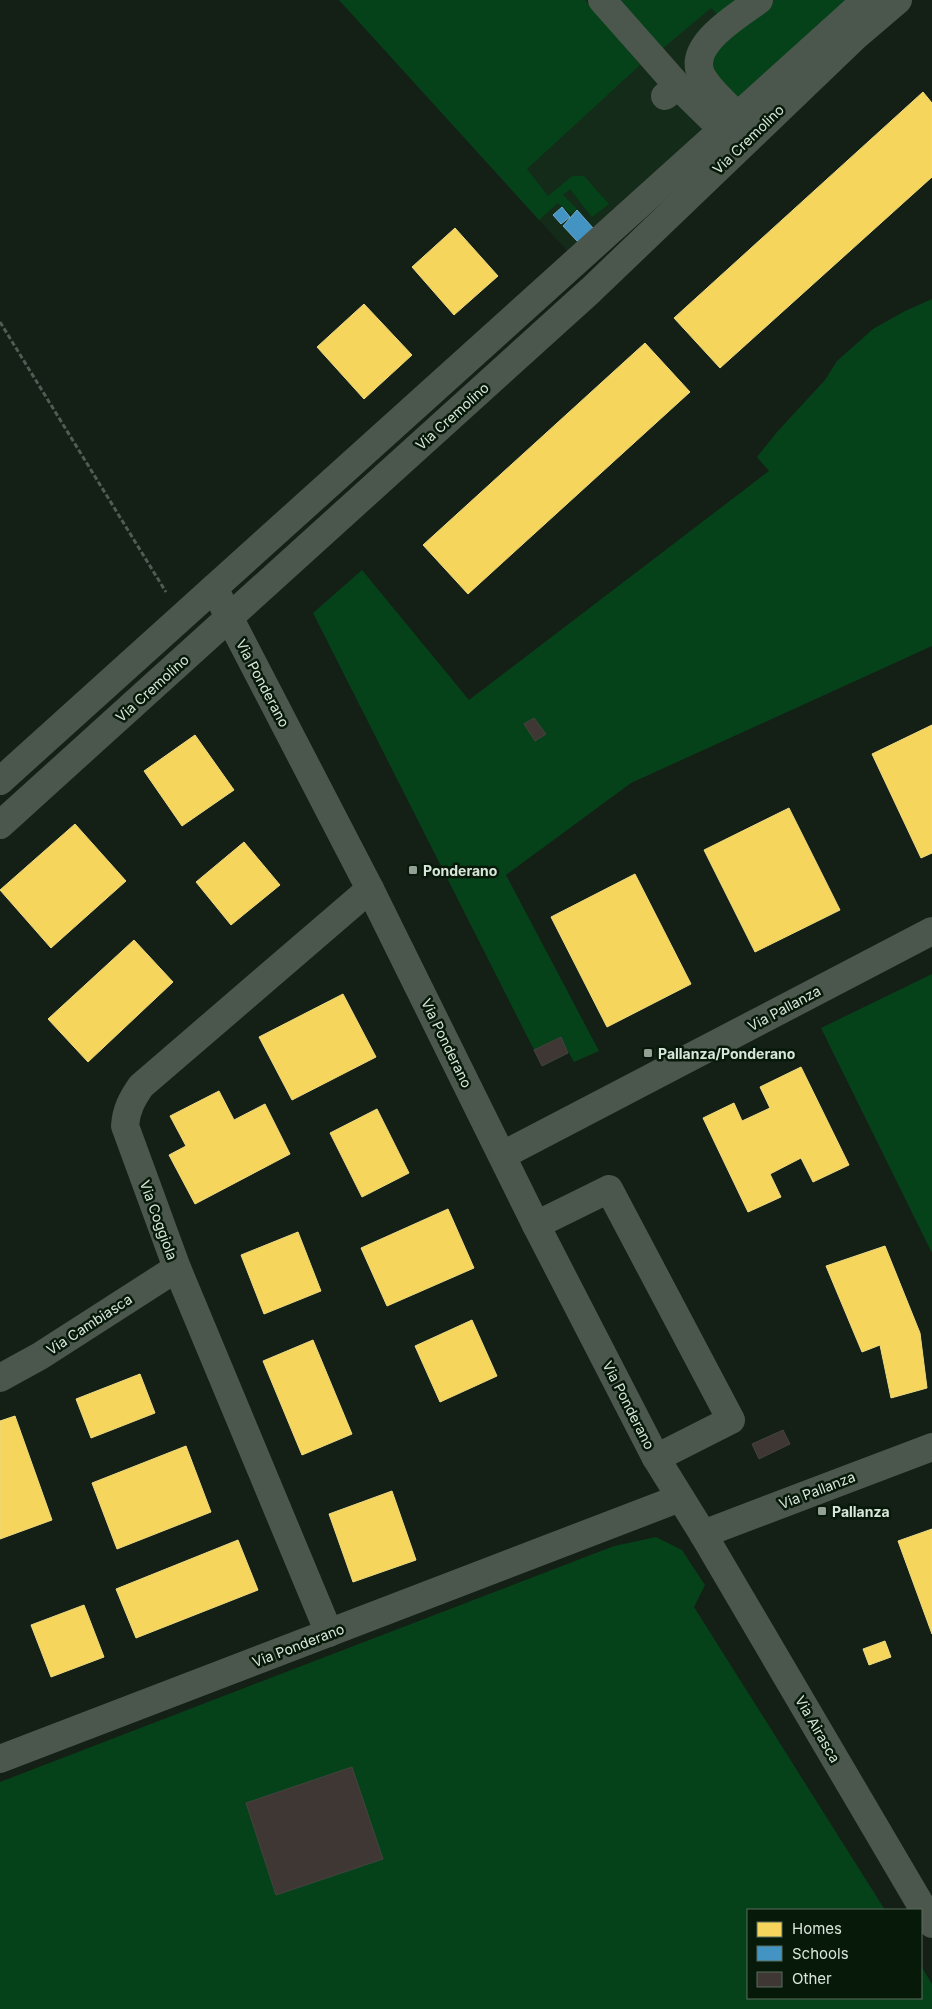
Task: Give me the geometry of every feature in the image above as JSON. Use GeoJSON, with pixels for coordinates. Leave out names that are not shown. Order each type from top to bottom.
{"type":"FeatureCollection","features":[{"type":"Feature","properties":{"kind":"street"},"geometry":{"type":"LineString","coordinates":[[602,0],[672,91],[730,122]]}},
{"type":"Feature","properties":{"kind":"street"},"geometry":{"type":"LineString","coordinates":[[730,122],[701,74],[699,54],[714,33],[760,0]]}},
{"type":"Feature","properties":{"kind":"street","name":"Via Cremolino"},"geometry":{"type":"LineString","coordinates":[[0,781],[866,0]]}},
{"type":"Feature","properties":{"kind":"street","name":"Via Cremolino"},"geometry":{"type":"LineString","coordinates":[[0,825],[591,290],[857,35],[898,0]]}},
{"type":"Feature","properties":{"kind":"street","name":"Via Ponderano"},"geometry":{"type":"LineString","coordinates":[[214,588],[370,889],[536,1225],[656,1458],[703,1534]]}},
{"type":"Feature","properties":{"kind":"street","name":"Via Coggiola"},"geometry":{"type":"LineString","coordinates":[[329,1633],[177,1268],[125,1126],[126,1113],[141,1086],[370,889]]}},
{"type":"Feature","properties":{"kind":"street","name":"Via Pallanza"},"geometry":{"type":"LineString","coordinates":[[503,1156],[932,931]]}},
{"type":"Feature","properties":{"kind":"street"},"geometry":{"type":"LineString","coordinates":[[536,1225],[609,1188],[731,1420],[656,1458]]}},
{"type":"Feature","properties":{"kind":"street","name":"Via Cambiasca"},"geometry":{"type":"LineString","coordinates":[[0,1378],[40,1356],[177,1268]]}},
{"type":"Feature","properties":{"kind":"street","name":"Via Pallanza"},"geometry":{"type":"LineString","coordinates":[[703,1534],[932,1447]]}},
{"type":"Feature","properties":{"kind":"street","name":"Via Ponderano"},"geometry":{"type":"LineString","coordinates":[[0,1759],[680,1498]]}},
{"type":"Feature","properties":{"kind":"street","name":"Via Airasca"},"geometry":{"type":"LineString","coordinates":[[703,1534],[932,1924]]}},
{"type":"Feature","properties":{"kind":"path"},"geometry":{"type":"LineString","coordinates":[[0,322],[182,618]]}},
{"type":"Feature","properties":{"kind":"shaded area"},"geometry":{"type":"Polygon","coordinates":[[[339,0],[848,0],[568,252],[339,0]]]}},
{"type":"Feature","properties":{"kind":"green space"},"geometry":{"type":"Polygon","coordinates":[[[339,0],[585,0],[640,65],[527,169],[548,196],[572,176],[584,176],[609,204],[592,217],[570,189],[563,195],[577,209],[571,214],[558,203],[539,220],[339,0]]]}},
{"type":"Feature","properties":{"kind":"green space"},"geometry":{"type":"Polygon","coordinates":[[[620,0],[752,0],[724,21],[711,8],[662,49],[620,0]]]}},
{"type":"Feature","properties":{"kind":"green space"},"geometry":{"type":"Polygon","coordinates":[[[772,0],[848,0],[736,99],[713,81],[712,59],[722,40],[772,0]]]}},
{"type":"Feature","properties":{"kind":"green space"},"geometry":{"type":"Polygon","coordinates":[[[932,299],[932,646],[631,783],[506,875],[599,1051],[574,1062],[560,1037],[534,1050],[313,613],[362,570],[469,700],[769,471],[757,457],[777,432],[825,380],[837,361],[873,329],[905,311],[932,299]]]}},
{"type":"Feature","properties":{"kind":"green space"},"geometry":{"type":"Polygon","coordinates":[[[932,974],[932,1253],[821,1028],[932,974]]]}},
{"type":"Feature","properties":{"kind":"green space"},"geometry":{"type":"Polygon","coordinates":[[[656,1537],[682,1550],[705,1585],[694,1607],[884,1909],[747,1909],[747,1999],[922,1999],[922,1968],[932,1984],[932,2009],[0,2009],[0,1782],[614,1546],[656,1537]]]}},
{"type":"Feature","properties":{"kind":"building: Homes"},"geometry":{"type":"Polygon","coordinates":[[[923,92],[932,103],[932,177],[720,368],[674,318],[923,92]]]}},
{"type":"Feature","properties":{"kind":"building: Homes"},"geometry":{"type":"Polygon","coordinates":[[[455,228],[498,276],[454,315],[412,267],[455,228]]]}},
{"type":"Feature","properties":{"kind":"building: Homes"},"geometry":{"type":"Polygon","coordinates":[[[364,304],[412,355],[364,399],[317,347],[364,304]]]}},
{"type":"Feature","properties":{"kind":"building: Homes"},"geometry":{"type":"Polygon","coordinates":[[[645,343],[690,392],[468,594],[423,545],[645,343]]]}},
{"type":"Feature","properties":{"kind":"building: Homes"},"geometry":{"type":"Polygon","coordinates":[[[932,725],[932,853],[921,858],[872,754],[932,725]]]}},
{"type":"Feature","properties":{"kind":"building: Homes"},"geometry":{"type":"Polygon","coordinates":[[[195,735],[234,790],[182,826],[144,771],[195,735]]]}},
{"type":"Feature","properties":{"kind":"building: Homes"},"geometry":{"type":"Polygon","coordinates":[[[789,808],[840,910],[755,952],[704,850],[789,808]]]}},
{"type":"Feature","properties":{"kind":"building: Homes"},"geometry":{"type":"Polygon","coordinates":[[[75,824],[126,881],[51,948],[0,890],[75,824]]]}},
{"type":"Feature","properties":{"kind":"building: Homes"},"geometry":{"type":"Polygon","coordinates":[[[244,842],[280,885],[231,925],[196,882],[244,842]]]}},
{"type":"Feature","properties":{"kind":"building: Homes"},"geometry":{"type":"Polygon","coordinates":[[[635,874],[691,984],[607,1027],[551,917],[635,874]]]}},
{"type":"Feature","properties":{"kind":"building: Homes"},"geometry":{"type":"Polygon","coordinates":[[[134,940],[173,982],[88,1062],[48,1019],[134,940]]]}},
{"type":"Feature","properties":{"kind":"building: Homes"},"geometry":{"type":"Polygon","coordinates":[[[343,994],[376,1057],[292,1100],[259,1037],[343,994]]]}},
{"type":"Feature","properties":{"kind":"building: Homes"},"geometry":{"type":"Polygon","coordinates":[[[801,1067],[849,1165],[813,1182],[801,1158],[770,1174],[781,1197],[748,1212],[703,1118],[734,1103],[742,1121],[770,1108],[760,1087],[801,1067]]]}},
{"type":"Feature","properties":{"kind":"building: Homes"},"geometry":{"type":"Polygon","coordinates":[[[219,1091],[234,1120],[265,1104],[290,1154],[195,1204],[169,1155],[186,1146],[170,1116],[219,1091]]]}},
{"type":"Feature","properties":{"kind":"building: Homes"},"geometry":{"type":"Polygon","coordinates":[[[377,1109],[409,1173],[362,1197],[330,1133],[377,1109]]]}},
{"type":"Feature","properties":{"kind":"building: Homes"},"geometry":{"type":"Polygon","coordinates":[[[448,1209],[474,1268],[387,1306],[361,1248],[448,1209]]]}},
{"type":"Feature","properties":{"kind":"building: Homes"},"geometry":{"type":"Polygon","coordinates":[[[298,1232],[321,1291],[264,1314],[241,1255],[298,1232]]]}},
{"type":"Feature","properties":{"kind":"building: Homes"},"geometry":{"type":"Polygon","coordinates":[[[885,1246],[920,1333],[927,1388],[891,1398],[880,1345],[862,1352],[826,1266],[885,1246]]]}},
{"type":"Feature","properties":{"kind":"building: Homes"},"geometry":{"type":"Polygon","coordinates":[[[472,1320],[497,1376],[440,1402],[415,1346],[472,1320]]]}},
{"type":"Feature","properties":{"kind":"building: Homes"},"geometry":{"type":"Polygon","coordinates":[[[313,1340],[352,1434],[302,1455],[263,1361],[313,1340]]]}},
{"type":"Feature","properties":{"kind":"building: Homes"},"geometry":{"type":"Polygon","coordinates":[[[140,1374],[155,1413],[91,1438],[76,1399],[140,1374]]]}},
{"type":"Feature","properties":{"kind":"building: Homes"},"geometry":{"type":"Polygon","coordinates":[[[15,1416],[52,1520],[0,1539],[0,1421],[15,1416]]]}},
{"type":"Feature","properties":{"kind":"building: Homes"},"geometry":{"type":"Polygon","coordinates":[[[186,1446],[211,1512],[117,1549],[92,1483],[186,1446]]]}},
{"type":"Feature","properties":{"kind":"building: Homes"},"geometry":{"type":"Polygon","coordinates":[[[392,1491],[416,1560],[353,1582],[329,1514],[392,1491]]]}},
{"type":"Feature","properties":{"kind":"building: Homes"},"geometry":{"type":"Polygon","coordinates":[[[932,1529],[932,1634],[898,1541],[932,1529]]]}},
{"type":"Feature","properties":{"kind":"building: Homes"},"geometry":{"type":"Polygon","coordinates":[[[238,1540],[258,1590],[136,1638],[116,1589],[238,1540]]]}},
{"type":"Feature","properties":{"kind":"building: Homes"},"geometry":{"type":"Polygon","coordinates":[[[84,1605],[104,1657],[51,1677],[31,1625],[84,1605]]]}},
{"type":"Feature","properties":{"kind":"building: Homes"},"geometry":{"type":"Polygon","coordinates":[[[885,1641],[891,1657],[869,1665],[863,1649],[885,1641]]]}},
{"type":"Feature","properties":{"kind":"building: Schools"},"geometry":{"type":"Polygon","coordinates":[[[562,207],[570,217],[561,224],[553,215],[562,207]]]}},
{"type":"Feature","properties":{"kind":"building: Schools"},"geometry":{"type":"Polygon","coordinates":[[[577,210],[593,228],[578,242],[563,226],[577,210]]]}},
{"type":"Feature","properties":{"kind":"building: Other"},"geometry":{"type":"Polygon","coordinates":[[[534,718],[546,734],[535,741],[524,724],[534,718]]]}},
{"type":"Feature","properties":{"kind":"building: Other"},"geometry":{"type":"Polygon","coordinates":[[[561,1037],[568,1053],[542,1066],[534,1050],[561,1037]]]}},
{"type":"Feature","properties":{"kind":"building: Other"},"geometry":{"type":"Polygon","coordinates":[[[783,1430],[790,1444],[759,1459],[752,1444],[783,1430]]]}},
{"type":"Feature","properties":{"kind":"building: Other"},"geometry":{"type":"Polygon","coordinates":[[[352,1767],[383,1859],[276,1895],[246,1803],[352,1767]]]}},
{"type":"Feature","properties":{"kind":"place","name":"Ponderano"},"geometry":{"type":"Point","coordinates":[413,870]}},
{"type":"Feature","properties":{"kind":"place","name":"Pallanza/Ponderano"},"geometry":{"type":"Point","coordinates":[648,1053]}},
{"type":"Feature","properties":{"kind":"place","name":"Pallanza"},"geometry":{"type":"Point","coordinates":[822,1511]}}]}
